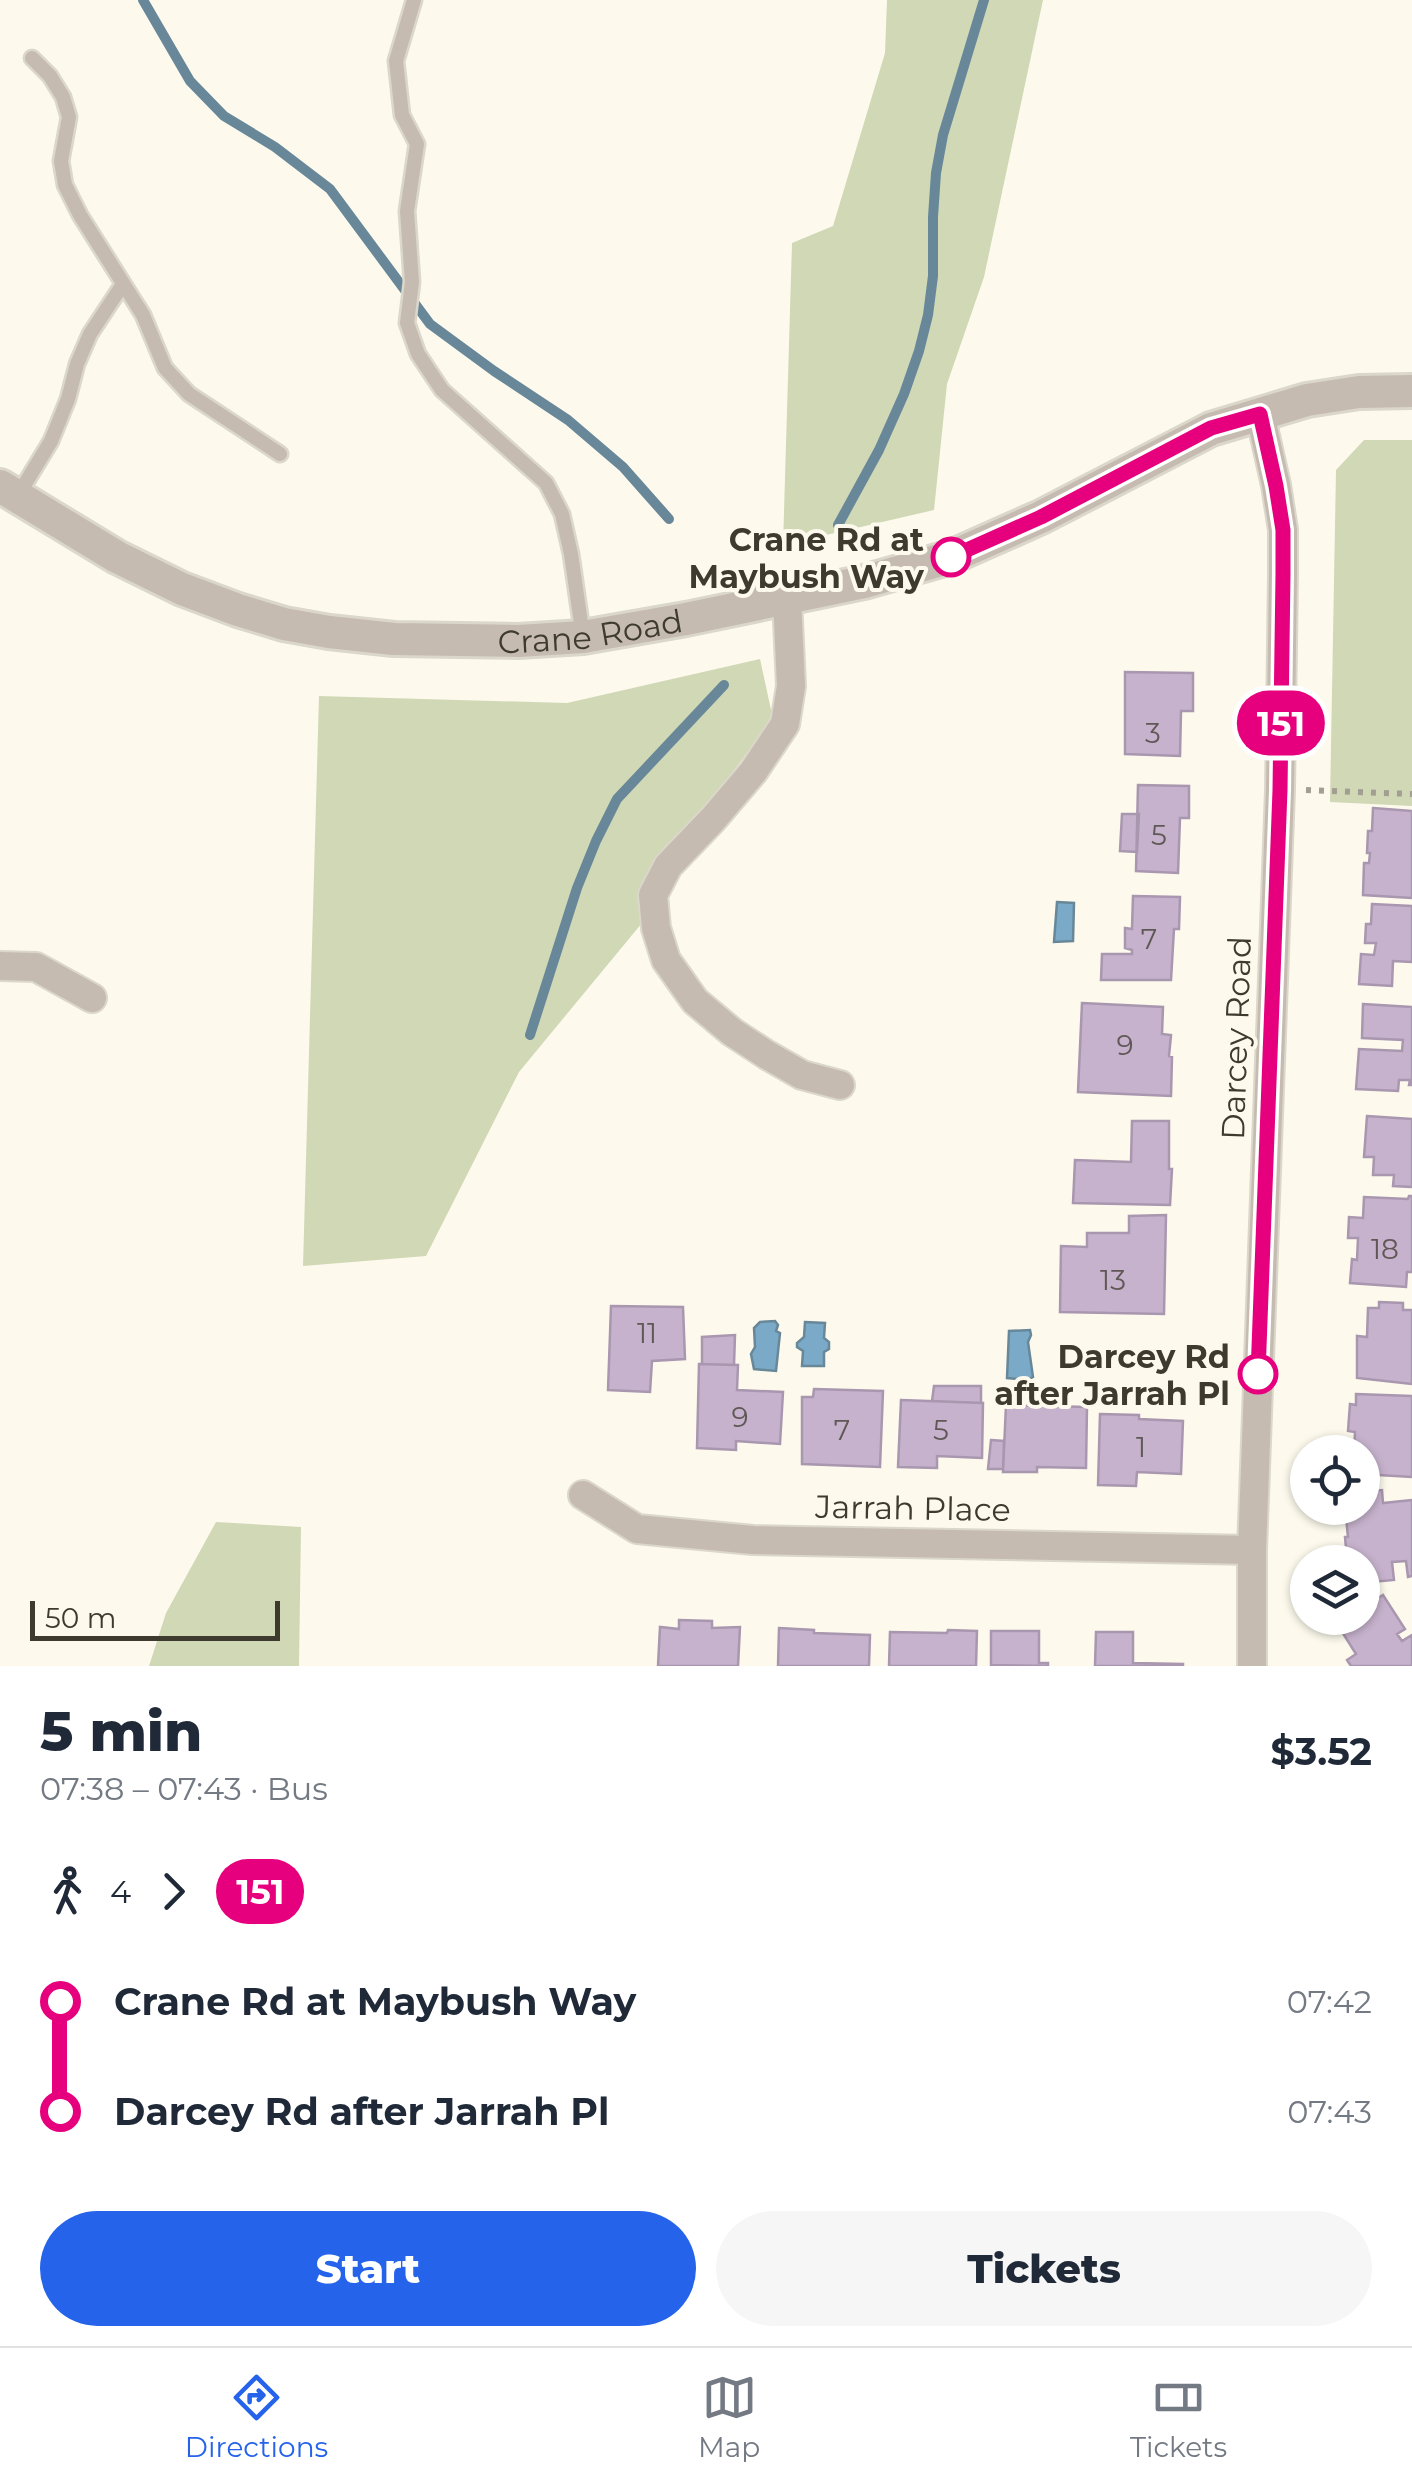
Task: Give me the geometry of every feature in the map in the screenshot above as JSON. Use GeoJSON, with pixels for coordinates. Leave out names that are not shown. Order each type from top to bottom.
{"type":"FeatureCollection","features":[{"type":"Feature","properties":{"kind":"street","name":"Crane Road"},"geometry":{"type":"LineString","coordinates":[[8,492],[117,557],[182,590],[284,624],[394,639],[518,642],[584,637],[864,582],[951,557],[1041,517],[1211,428],[1307,400],[1412,392]]}},
{"type":"Feature","properties":{"kind":"street","name":"Darcey Road"},"geometry":{"type":"LineString","coordinates":[[1252,1666],[1252,1550],[1280,790],[1283,530],[1260,414]]}},
{"type":"Feature","properties":{"kind":"street"},"geometry":{"type":"LineString","coordinates":[[787,599],[791,686],[785,724],[753,772],[668,866],[653,895],[656,928],[666,960],[695,1002],[767,1056],[802,1074],[840,1085]]}},
{"type":"Feature","properties":{"kind":"street"},"geometry":{"type":"LineString","coordinates":[[0,966],[36,967],[92,998]]}},
{"type":"Feature","properties":{"kind":"street","name":"Jarrah Place"},"geometry":{"type":"LineString","coordinates":[[582,1495],[637,1529],[754,1540],[1252,1550]]}},
{"type":"Feature","properties":{"kind":"lane"},"geometry":{"type":"LineString","coordinates":[[414,0],[396,61],[402,116],[417,144],[407,211],[412,282],[407,324],[418,354],[442,390],[546,483],[562,514],[584,637]]}},
{"type":"Feature","properties":{"kind":"lane"},"geometry":{"type":"LineString","coordinates":[[32,58],[50,76],[69,117],[61,161],[66,185],[80,215],[142,315],[165,368],[188,394],[280,454]]}},
{"type":"Feature","properties":{"kind":"lane"},"geometry":{"type":"LineString","coordinates":[[8,492],[51,441],[90,334],[123,284]]}},
{"type":"Feature","properties":{"kind":"path"},"geometry":{"type":"LineString","coordinates":[[1280,790],[1412,794]]}},
{"type":"Feature","properties":{"kind":"green space"},"geometry":{"type":"Polygon","coordinates":[[[887,0],[1043,0],[984,277],[947,384],[934,510],[783,545],[792,243],[833,226],[885,53],[887,0]]]}},
{"type":"Feature","properties":{"kind":"green space"},"geometry":{"type":"Polygon","coordinates":[[[1364,440],[1412,440],[1412,806],[1330,802],[1336,470],[1364,440]]]}},
{"type":"Feature","properties":{"kind":"green space"},"geometry":{"type":"Polygon","coordinates":[[[760,659],[773,719],[692,825],[642,923],[519,1072],[426,1256],[303,1266],[319,696],[567,703],[760,659]]]}},
{"type":"Feature","properties":{"kind":"green space"},"geometry":{"type":"Polygon","coordinates":[[[216,1522],[301,1527],[299,1666],[149,1666],[166,1613],[216,1522]]]}},
{"type":"Feature","properties":{"kind":"water"},"geometry":{"type":"Polygon","coordinates":[[[1057,902],[1074,903],[1073,941],[1054,942],[1057,902]]]}},
{"type":"Feature","properties":{"kind":"water"},"geometry":{"type":"Polygon","coordinates":[[[775,1321],[780,1333],[776,1371],[754,1369],[754,1328],[760,1322],[775,1321]]]}},
{"type":"Feature","properties":{"kind":"water"},"geometry":{"type":"Polygon","coordinates":[[[805,1322],[825,1323],[824,1338],[829,1349],[824,1352],[824,1366],[802,1366],[803,1351],[797,1343],[804,1337],[805,1322]]]}},
{"type":"Feature","properties":{"kind":"water"},"geometry":{"type":"Polygon","coordinates":[[[1030,1330],[1033,1377],[1007,1378],[1009,1331],[1030,1330]]]}},
{"type":"Feature","properties":{"kind":"building"},"geometry":{"type":"Polygon","coordinates":[[[1125,672],[1193,673],[1193,711],[1181,711],[1180,756],[1125,754],[1125,672]]]}},
{"type":"Feature","properties":{"kind":"building"},"geometry":{"type":"Polygon","coordinates":[[[1138,785],[1189,786],[1189,818],[1180,818],[1178,873],[1136,871],[1138,785]]]}},
{"type":"Feature","properties":{"kind":"building"},"geometry":{"type":"Polygon","coordinates":[[[1373,808],[1412,811],[1412,898],[1363,895],[1373,808]]]}},
{"type":"Feature","properties":{"kind":"building"},"geometry":{"type":"Polygon","coordinates":[[[1122,814],[1139,814],[1137,852],[1120,851],[1122,814]]]}},
{"type":"Feature","properties":{"kind":"building"},"geometry":{"type":"Polygon","coordinates":[[[1133,896],[1180,897],[1171,980],[1101,980],[1102,954],[1132,954],[1132,950],[1125,948],[1125,928],[1132,929],[1133,896]]]}},
{"type":"Feature","properties":{"kind":"building"},"geometry":{"type":"Polygon","coordinates":[[[1372,904],[1412,906],[1412,962],[1393,961],[1392,986],[1359,984],[1361,954],[1374,955],[1376,943],[1365,943],[1372,904]]]}},
{"type":"Feature","properties":{"kind":"building"},"geometry":{"type":"Polygon","coordinates":[[[1082,1003],[1163,1007],[1162,1034],[1171,1035],[1171,1096],[1078,1092],[1082,1003]]]}},
{"type":"Feature","properties":{"kind":"building"},"geometry":{"type":"Polygon","coordinates":[[[1363,1004],[1412,1007],[1412,1085],[1410,1080],[1399,1080],[1398,1091],[1356,1089],[1359,1049],[1402,1051],[1403,1040],[1362,1038],[1363,1004]]]}},
{"type":"Feature","properties":{"kind":"building"},"geometry":{"type":"Polygon","coordinates":[[[1367,1116],[1412,1119],[1412,1187],[1393,1186],[1394,1175],[1373,1175],[1374,1157],[1364,1157],[1367,1116]]]}},
{"type":"Feature","properties":{"kind":"building"},"geometry":{"type":"Polygon","coordinates":[[[1132,1121],[1169,1121],[1170,1205],[1073,1203],[1075,1160],[1131,1162],[1132,1121]]]}},
{"type":"Feature","properties":{"kind":"building"},"geometry":{"type":"Polygon","coordinates":[[[1409,1196],[1412,1272],[1407,1272],[1406,1287],[1350,1283],[1358,1238],[1348,1238],[1349,1217],[1363,1218],[1364,1197],[1409,1196]]]}},
{"type":"Feature","properties":{"kind":"building"},"geometry":{"type":"Polygon","coordinates":[[[1166,1215],[1164,1314],[1060,1312],[1061,1246],[1087,1247],[1087,1233],[1129,1233],[1129,1216],[1166,1215]]]}},
{"type":"Feature","properties":{"kind":"building"},"geometry":{"type":"Polygon","coordinates":[[[1379,1302],[1403,1303],[1403,1310],[1412,1310],[1412,1384],[1357,1378],[1357,1336],[1367,1337],[1368,1308],[1379,1308],[1379,1302]]]}},
{"type":"Feature","properties":{"kind":"building"},"geometry":{"type":"Polygon","coordinates":[[[611,1306],[683,1307],[685,1359],[652,1361],[650,1392],[608,1390],[611,1306]]]}},
{"type":"Feature","properties":{"kind":"building"},"geometry":{"type":"Polygon","coordinates":[[[735,1335],[734,1365],[702,1364],[702,1337],[735,1335]]]}},
{"type":"Feature","properties":{"kind":"building"},"geometry":{"type":"Polygon","coordinates":[[[699,1364],[738,1365],[737,1390],[783,1392],[780,1444],[736,1441],[736,1450],[697,1448],[699,1364]]]}},
{"type":"Feature","properties":{"kind":"building"},"geometry":{"type":"Polygon","coordinates":[[[934,1386],[981,1386],[981,1403],[932,1401],[934,1386]]]}},
{"type":"Feature","properties":{"kind":"building"},"geometry":{"type":"Polygon","coordinates":[[[814,1389],[883,1391],[880,1467],[802,1464],[802,1397],[813,1397],[814,1389]]]}},
{"type":"Feature","properties":{"kind":"building"},"geometry":{"type":"Polygon","coordinates":[[[1356,1394],[1412,1396],[1412,1477],[1380,1475],[1380,1435],[1355,1435],[1348,1431],[1350,1404],[1356,1405],[1356,1394]]]}},
{"type":"Feature","properties":{"kind":"building"},"geometry":{"type":"Polygon","coordinates":[[[901,1400],[983,1403],[982,1458],[937,1456],[937,1468],[898,1467],[901,1400]]]}},
{"type":"Feature","properties":{"kind":"building"},"geometry":{"type":"Polygon","coordinates":[[[1006,1405],[1087,1407],[1086,1468],[1037,1467],[1037,1472],[1003,1472],[1006,1405]]]}},
{"type":"Feature","properties":{"kind":"building"},"geometry":{"type":"Polygon","coordinates":[[[1100,1414],[1183,1421],[1181,1474],[1137,1472],[1136,1486],[1098,1485],[1100,1414]]]}},
{"type":"Feature","properties":{"kind":"building"},"geometry":{"type":"Polygon","coordinates":[[[991,1440],[1004,1441],[1003,1469],[988,1469],[991,1440]]]}},
{"type":"Feature","properties":{"kind":"building"},"geometry":{"type":"Polygon","coordinates":[[[1380,1490],[1383,1503],[1412,1500],[1412,1576],[1408,1577],[1406,1561],[1392,1562],[1394,1580],[1380,1581],[1380,1545],[1346,1545],[1347,1525],[1380,1525],[1380,1490]]]}},
{"type":"Feature","properties":{"kind":"building"},"geometry":{"type":"Polygon","coordinates":[[[1383,1595],[1405,1629],[1397,1634],[1402,1641],[1412,1635],[1412,1666],[1351,1666],[1347,1660],[1356,1654],[1344,1635],[1380,1635],[1383,1595]]]}},
{"type":"Feature","properties":{"kind":"building"},"geometry":{"type":"Polygon","coordinates":[[[679,1620],[712,1621],[712,1628],[740,1627],[738,1666],[658,1666],[660,1627],[679,1629],[679,1620]]]}},
{"type":"Feature","properties":{"kind":"building"},"geometry":{"type":"Polygon","coordinates":[[[779,1628],[870,1635],[869,1666],[778,1666],[779,1628]]]}},
{"type":"Feature","properties":{"kind":"building"},"geometry":{"type":"Polygon","coordinates":[[[977,1631],[976,1666],[889,1666],[890,1632],[977,1631]]]}},
{"type":"Feature","properties":{"kind":"building"},"geometry":{"type":"Polygon","coordinates":[[[991,1631],[1039,1631],[1039,1663],[1048,1666],[991,1665],[991,1631]]]}},
{"type":"Feature","properties":{"kind":"building"},"geometry":{"type":"Polygon","coordinates":[[[1096,1632],[1133,1632],[1133,1663],[1183,1666],[1095,1666],[1096,1632]]]}},
{"type":"Feature","properties":{"kind":"waterway"},"geometry":{"type":"LineString","coordinates":[[143,0],[190,81],[224,116],[275,147],[330,189],[430,324],[568,420],[623,467],[669,519]]}},
{"type":"Feature","properties":{"kind":"waterway"},"geometry":{"type":"LineString","coordinates":[[838,525],[879,450],[919,351],[933,276],[936,173],[943,135],[984,0]]}},
{"type":"Feature","properties":{"kind":"waterway"},"geometry":{"type":"LineString","coordinates":[[530,1035],[577,888],[617,799],[724,685]]}},
{"type":"Feature","properties":{"kind":"bus line","name":"151"},"geometry":{"type":"LineString","coordinates":[[951,557],[1041,517],[1211,428],[1260,414],[1283,530],[1283,574],[1280,790],[1258,1374]]}},
{"type":"Feature","properties":{"kind":"place","name":"Crane Rd at Maybush Way"},"geometry":{"type":"Point","coordinates":[951,557]}},
{"type":"Feature","properties":{"kind":"place","name":"Darcey Rd after Jarrah Pl"},"geometry":{"type":"Point","coordinates":[1258,1374]}}]}
